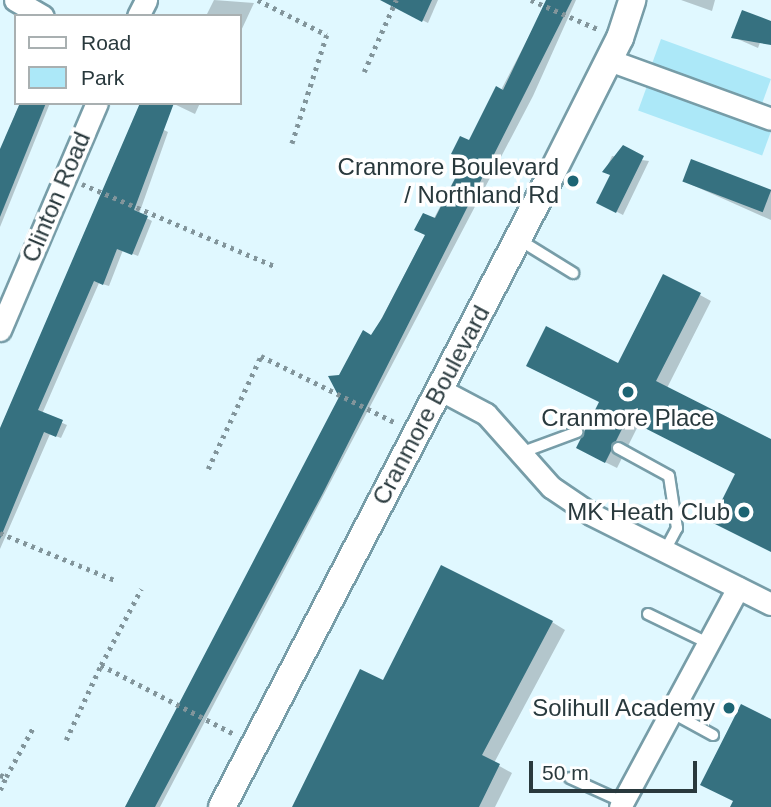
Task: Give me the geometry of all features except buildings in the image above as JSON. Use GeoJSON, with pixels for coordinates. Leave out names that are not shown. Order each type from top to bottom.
{"type":"FeatureCollection","features":[{"type":"Feature","properties":{"kind":"street"},"geometry":{"type":"LineString","coordinates":[[15,0],[40,14]]}},
{"type":"Feature","properties":{"kind":"street","name":"Cranmore Boulevard"},"geometry":{"type":"LineString","coordinates":[[222,807],[615,49],[632,0]]}},
{"type":"Feature","properties":{"kind":"street"},"geometry":{"type":"LineString","coordinates":[[615,49],[771,119]]}},
{"type":"Feature","properties":{"kind":"street","name":"Clinton Road"},"geometry":{"type":"LineString","coordinates":[[0,330],[96,105]]}},
{"type":"Feature","properties":{"kind":"street"},"geometry":{"type":"LineString","coordinates":[[439,389],[486,414],[523,452],[551,487],[665,551],[771,604]]}},
{"type":"Feature","properties":{"kind":"street"},"geometry":{"type":"LineString","coordinates":[[621,804],[738,588]]}},
{"type":"Feature","properties":{"kind":"lane"},"geometry":{"type":"LineString","coordinates":[[518,239],[573,273]]}},
{"type":"Feature","properties":{"kind":"lane"},"geometry":{"type":"LineString","coordinates":[[523,452],[577,432]]}},
{"type":"Feature","properties":{"kind":"lane"},"geometry":{"type":"LineString","coordinates":[[618,448],[669,476],[677,528],[665,551]]}},
{"type":"Feature","properties":{"kind":"lane"},"geometry":{"type":"LineString","coordinates":[[648,614],[708,643]]}},
{"type":"Feature","properties":{"kind":"lane"},"geometry":{"type":"LineString","coordinates":[[671,712],[713,734]]}},
{"type":"Feature","properties":{"kind":"lane"},"geometry":{"type":"LineString","coordinates":[[570,778],[621,804]]}},
{"type":"Feature","properties":{"kind":"path"},"geometry":{"type":"LineString","coordinates":[[258,0],[327,34],[292,144]]}},
{"type":"Feature","properties":{"kind":"path"},"geometry":{"type":"LineString","coordinates":[[364,72],[396,0]]}},
{"type":"Feature","properties":{"kind":"path"},"geometry":{"type":"LineString","coordinates":[[531,0],[615,49]]}},
{"type":"Feature","properties":{"kind":"path"},"geometry":{"type":"LineString","coordinates":[[65,177],[277,267]]}},
{"type":"Feature","properties":{"kind":"path"},"geometry":{"type":"LineString","coordinates":[[208,469],[261,356],[416,433]]}},
{"type":"Feature","properties":{"kind":"path"},"geometry":{"type":"LineString","coordinates":[[0,533],[117,581]]}},
{"type":"Feature","properties":{"kind":"path"},"geometry":{"type":"LineString","coordinates":[[66,740],[141,589]]}},
{"type":"Feature","properties":{"kind":"path"},"geometry":{"type":"LineString","coordinates":[[101,665],[254,744]]}},
{"type":"Feature","properties":{"kind":"path"},"geometry":{"type":"LineString","coordinates":[[0,790],[34,726]]}},
{"type":"Feature","properties":{"kind":"path"},"geometry":{"type":"LineString","coordinates":[[0,775],[6,777]]}},
{"type":"Feature","properties":{"kind":"green space"},"geometry":{"type":"Polygon","coordinates":[[[661,39],[771,79],[762,103],[652,63],[661,39]]]}},
{"type":"Feature","properties":{"kind":"green space"},"geometry":{"type":"Polygon","coordinates":[[[647,86],[771,131],[762,156],[638,110],[647,86]]]}},
{"type":"Feature","properties":{"kind":"place","name":"Cranmore Boulevard / Northland Rd"},"geometry":{"type":"Point","coordinates":[573,181]}},
{"type":"Feature","properties":{"kind":"place","name":"Cranmore Place"},"geometry":{"type":"Point","coordinates":[628,392]}},
{"type":"Feature","properties":{"kind":"place","name":"MK Heath Club"},"geometry":{"type":"Point","coordinates":[744,512]}},
{"type":"Feature","properties":{"kind":"place","name":"Solihull Academy"},"geometry":{"type":"Point","coordinates":[729,708]}}]}
